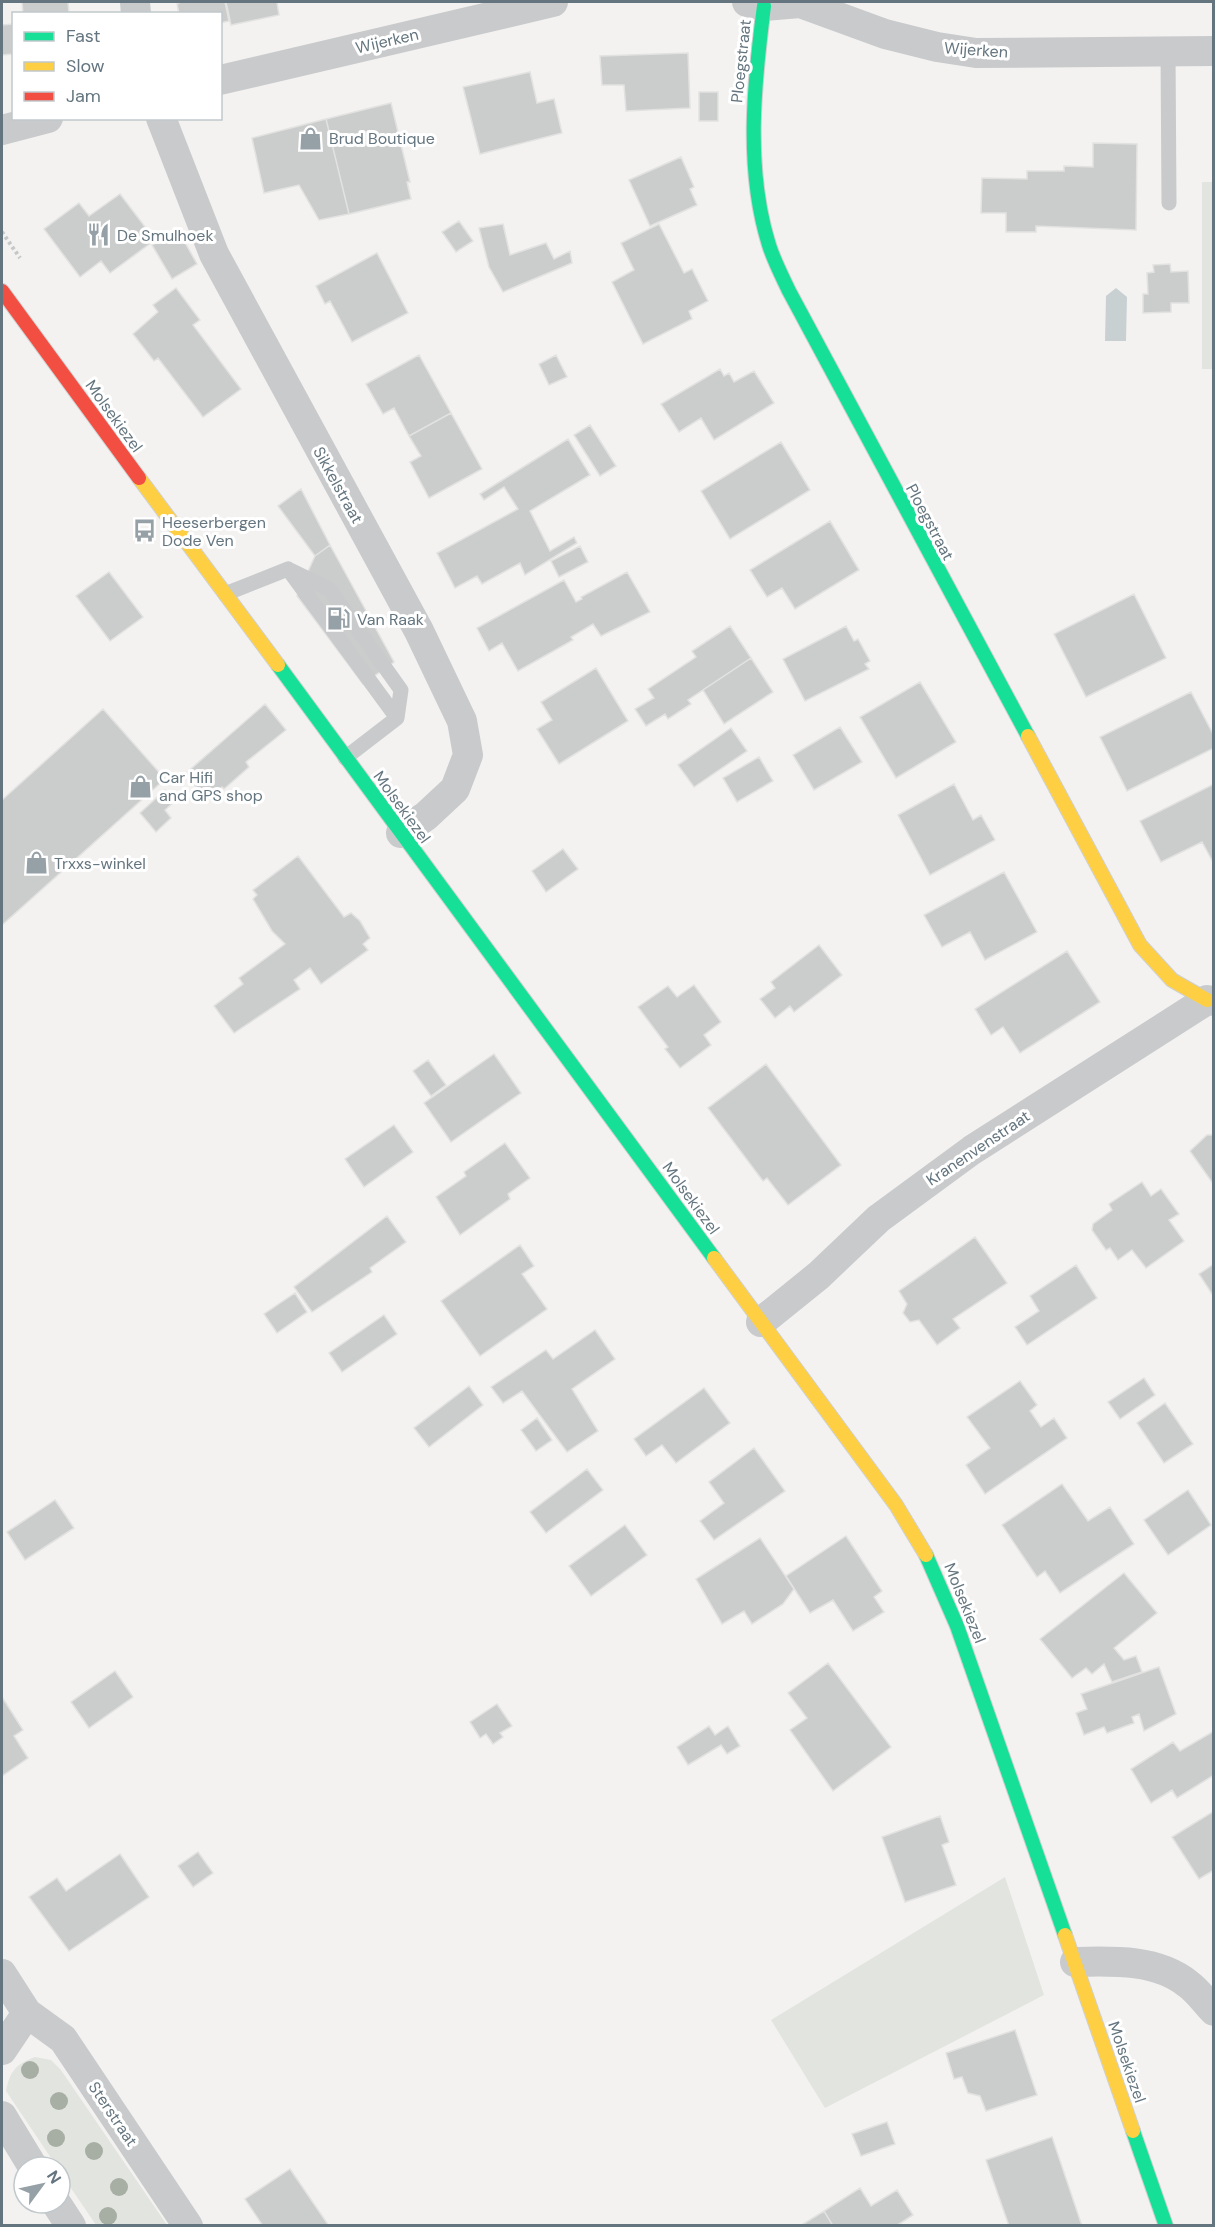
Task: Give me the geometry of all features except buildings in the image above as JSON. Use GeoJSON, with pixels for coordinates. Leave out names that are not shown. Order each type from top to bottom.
{"type":"FeatureCollection","features":[{"type":"Feature","properties":{"kind":"main road","name":"Ploegstraat"},"geometry":{"type":"LineString","coordinates":[[755,4],[753,110],[755,153],[766,238],[789,291],[1140,945],[1172,980],[1210,1001]]}},
{"type":"Feature","properties":{"kind":"main road","name":"Molsekiezel"},"geometry":{"type":"LineString","coordinates":[[2,291],[896,1505],[934,1568],[957,1626],[1166,2226]]}},
{"type":"Feature","properties":{"kind":"street","name":"Wijerken"},"geometry":{"type":"LineString","coordinates":[[222,80],[553,2]]}},
{"type":"Feature","properties":{"kind":"street","name":"Wijerken"},"geometry":{"type":"LineString","coordinates":[[755,4],[800,2],[885,34],[937,47],[976,53],[1214,51]]}},
{"type":"Feature","properties":{"kind":"street"},"geometry":{"type":"LineString","coordinates":[[2,130],[40,120]]}},
{"type":"Feature","properties":{"kind":"street","name":"Sikkelstraat"},"geometry":{"type":"LineString","coordinates":[[162,120],[214,254],[419,631],[462,720],[468,755],[454,789],[426,816],[401,833]]}},
{"type":"Feature","properties":{"kind":"street","name":"Kranenvenstraat"},"geometry":{"type":"LineString","coordinates":[[761,1322],[818,1276],[878,1219],[972,1150],[1210,1001]]}},
{"type":"Feature","properties":{"kind":"street"},"geometry":{"type":"LineString","coordinates":[[1075,1962],[1114,1960],[1167,1971],[1189,1984],[1214,2012]]}},
{"type":"Feature","properties":{"kind":"street","name":"Sterstraat"},"geometry":{"type":"LineString","coordinates":[[2,1974],[27,2013],[63,2039],[188,2226]]}},
{"type":"Feature","properties":{"kind":"street"},"geometry":{"type":"LineString","coordinates":[[2,2050],[27,2013]]}},
{"type":"Feature","properties":{"kind":"street"},"geometry":{"type":"LineString","coordinates":[[2,2116],[26,2155]]}},
{"type":"Feature","properties":{"kind":"lane"},"geometry":{"type":"LineString","coordinates":[[1168,51],[1169,203]]}},
{"type":"Feature","properties":{"kind":"lane"},"geometry":{"type":"LineString","coordinates":[[288,569],[397,718]]}},
{"type":"Feature","properties":{"kind":"lane"},"geometry":{"type":"LineString","coordinates":[[225,594],[288,569],[329,589],[400,690],[397,718],[345,758]]}},
{"type":"Feature","properties":{"kind":"shaded area"},"geometry":{"type":"Polygon","coordinates":[[[1202,182],[1213,182],[1213,369],[1202,369],[1202,182]]]}},
{"type":"Feature","properties":{"kind":"shaded area"},"geometry":{"type":"Polygon","coordinates":[[[1116,288],[1127,297],[1126,341],[1105,341],[1106,296],[1116,288]]]}},
{"type":"Feature","properties":{"kind":"shaded area"},"geometry":{"type":"Polygon","coordinates":[[[1005,1877],[1044,1995],[825,2108],[771,2020],[1005,1877]]]}},
{"type":"Feature","properties":{"kind":"shaded area"},"geometry":{"type":"Polygon","coordinates":[[[35,2057],[51,2060],[61,2070],[167,2225],[96,2225],[72,2190],[72,2155],[49,2155],[6,2091],[15,2069],[23,2062],[35,2057]]]}},
{"type":"Feature","properties":{"kind":"traffic: fast"},"geometry":{"type":"LineString","coordinates":[[764,6],[757,65],[754,156],[761,216],[771,251],[789,291],[1028,736]]}},
{"type":"Feature","properties":{"kind":"traffic: fast"},"geometry":{"type":"LineString","coordinates":[[278,665],[714,1258]]}},
{"type":"Feature","properties":{"kind":"traffic: fast"},"geometry":{"type":"LineString","coordinates":[[926,1555],[957,1626],[1065,1935]]}},
{"type":"Feature","properties":{"kind":"traffic: fast"},"geometry":{"type":"LineString","coordinates":[[1133,2131],[1166,2226]]}},
{"type":"Feature","properties":{"kind":"traffic: slow"},"geometry":{"type":"LineString","coordinates":[[139,478],[278,665]]}},
{"type":"Feature","properties":{"kind":"traffic: slow"},"geometry":{"type":"LineString","coordinates":[[1028,736],[1140,945],[1172,980],[1207,1000]]}},
{"type":"Feature","properties":{"kind":"traffic: slow"},"geometry":{"type":"LineString","coordinates":[[714,1258],[896,1505],[926,1555]]}},
{"type":"Feature","properties":{"kind":"traffic: slow"},"geometry":{"type":"LineString","coordinates":[[1065,1935],[1133,2131]]}},
{"type":"Feature","properties":{"kind":"traffic: jam"},"geometry":{"type":"LineString","coordinates":[[2,291],[139,478]]}},
{"type":"Feature","properties":{"kind":"place","name":"Brud Boutique"},"geometry":{"type":"Point","coordinates":[311,138]}},
{"type":"Feature","properties":{"kind":"place","name":"De Smulhoek"},"geometry":{"type":"Point","coordinates":[99,235]}},
{"type":"Feature","properties":{"kind":"place","name":"Heeserbergen Dode Ven"},"geometry":{"type":"Point","coordinates":[144,531]}},
{"type":"Feature","properties":{"kind":"place","name":"Van Raak"},"geometry":{"type":"Point","coordinates":[339,619]}},
{"type":"Feature","properties":{"kind":"place","name":"Car Hifi and GPS shop"},"geometry":{"type":"Point","coordinates":[141,786]}},
{"type":"Feature","properties":{"kind":"place","name":"Trxxs-winkel"},"geometry":{"type":"Point","coordinates":[36,863]}}]}
